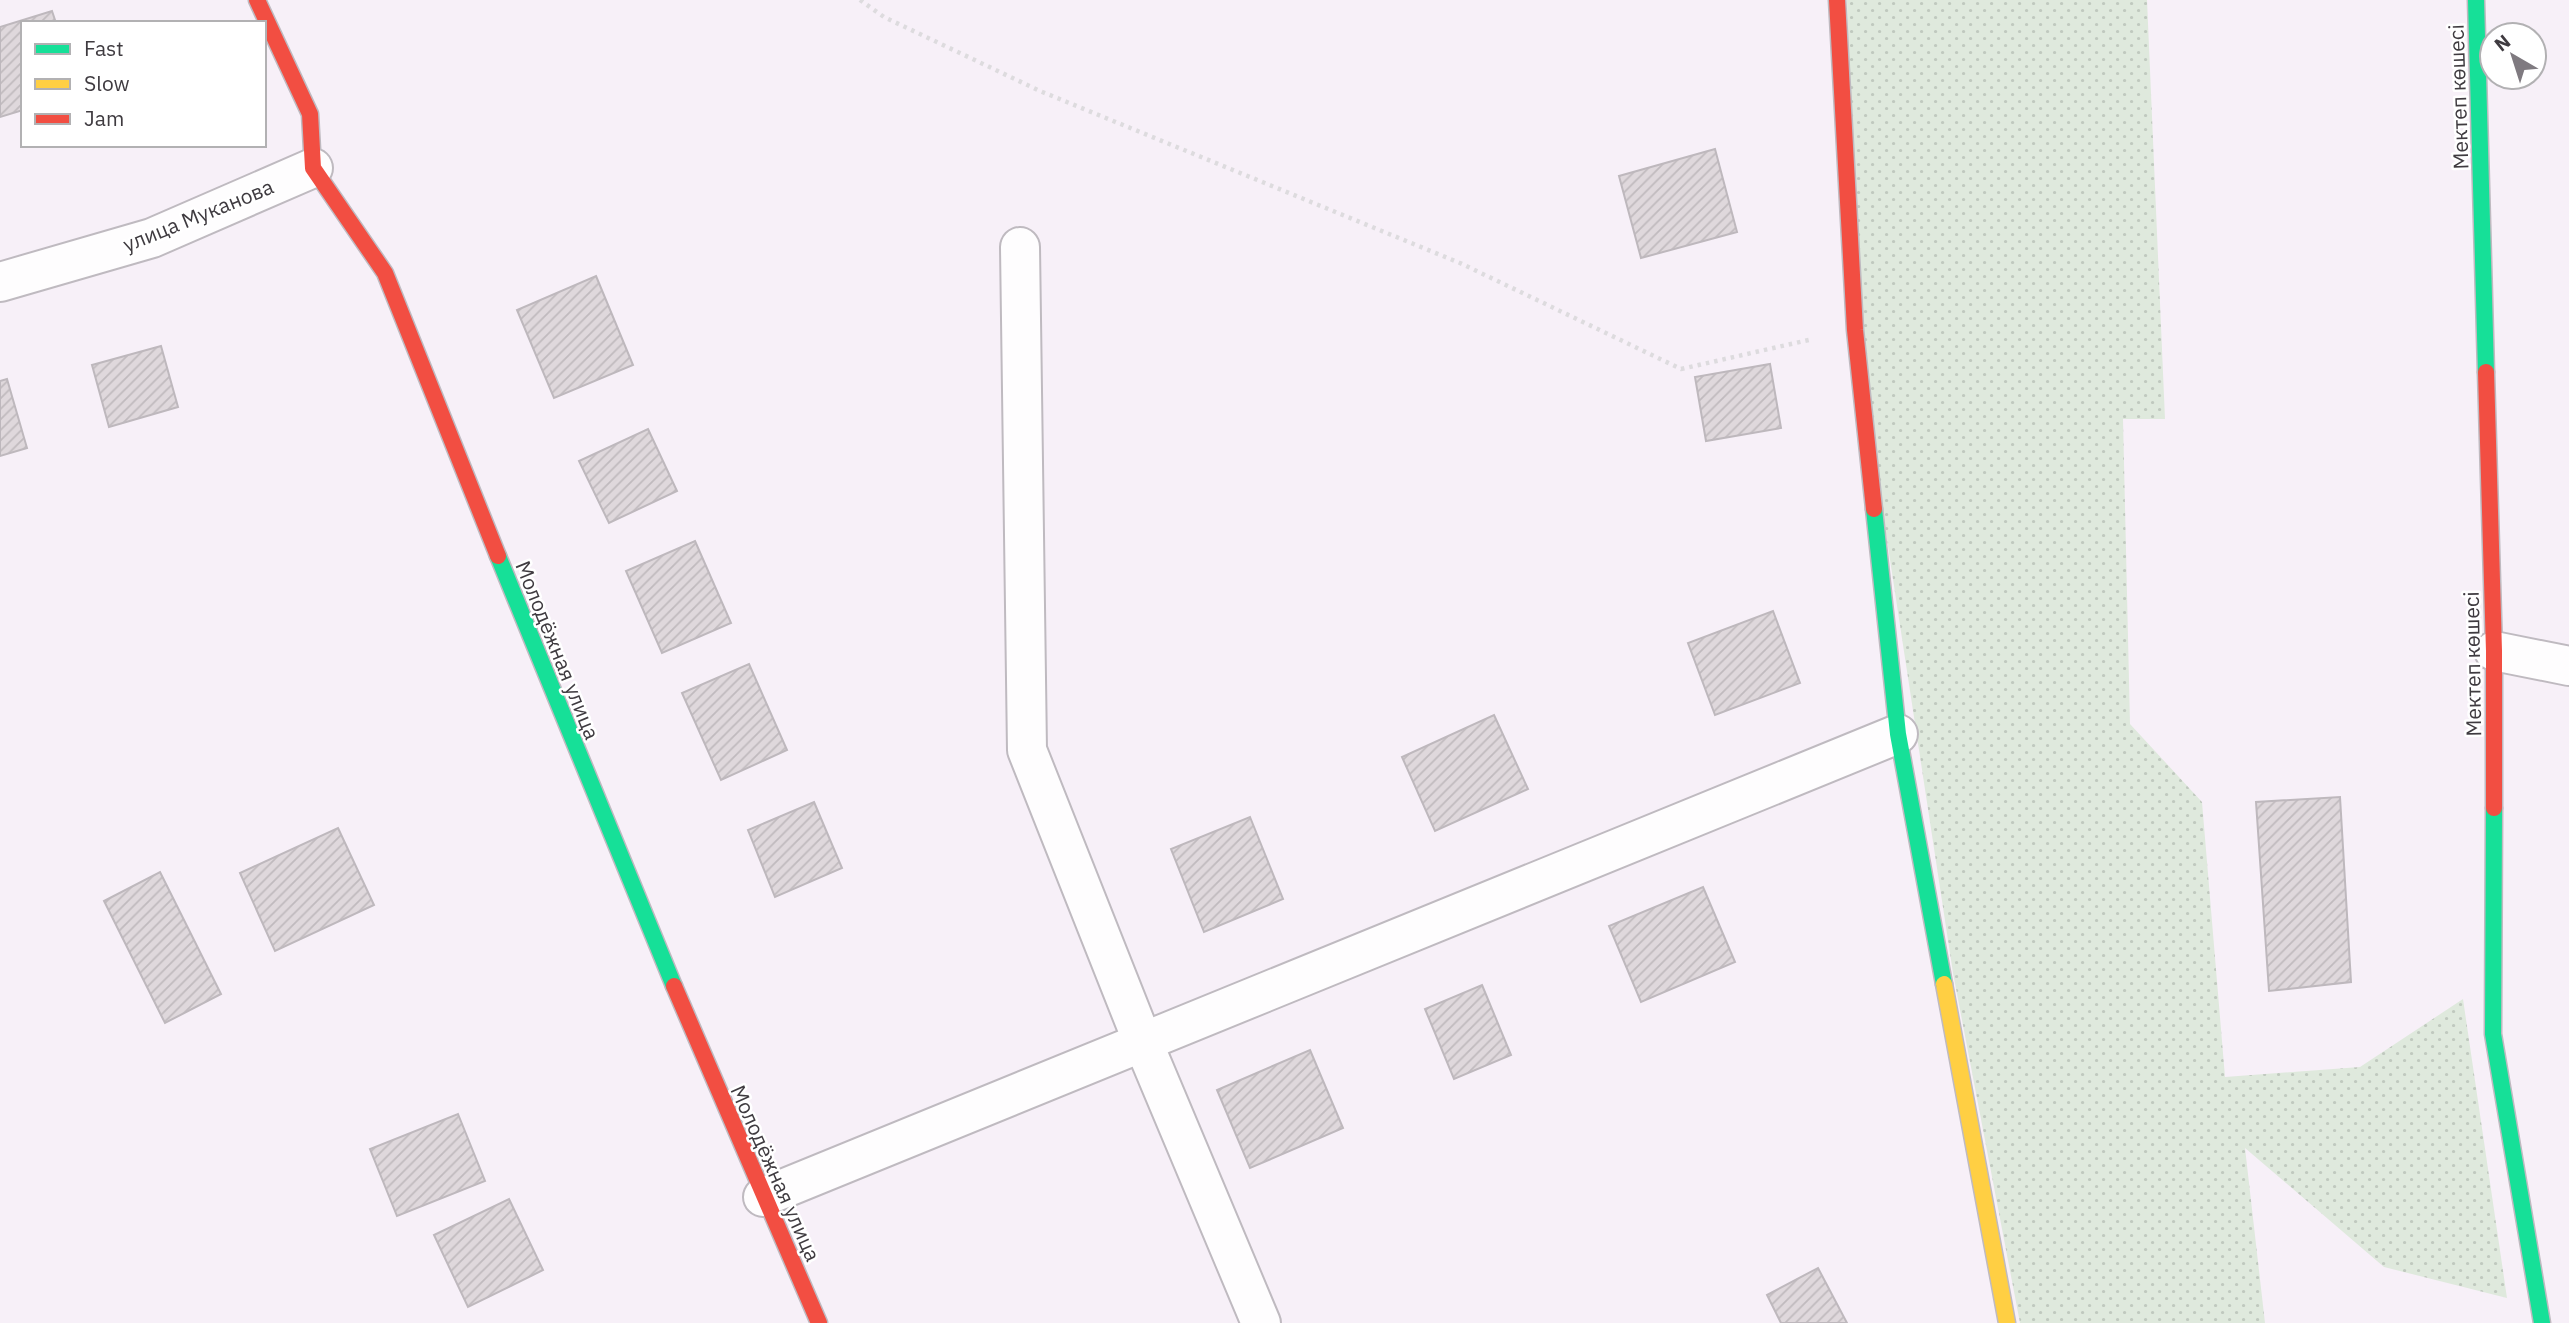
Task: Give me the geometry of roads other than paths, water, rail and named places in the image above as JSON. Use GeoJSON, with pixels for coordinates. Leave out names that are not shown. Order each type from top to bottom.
{"type":"FeatureCollection","features":[{"type":"Feature","properties":{"kind":"street"},"geometry":{"type":"LineString","coordinates":[[257,0],[310,114],[313,168]]}},
{"type":"Feature","properties":{"kind":"street"},"geometry":{"type":"LineString","coordinates":[[1838,0],[1855,330],[1898,734],[2007,1323]]}},
{"type":"Feature","properties":{"kind":"street","name":"Мектеп көшесі"},"geometry":{"type":"LineString","coordinates":[[2476,0],[2494,651],[2493,1034],[2542,1323]]}},
{"type":"Feature","properties":{"kind":"street","name":"улица Муканова"},"geometry":{"type":"LineString","coordinates":[[0,282],[152,238],[313,168]]}},
{"type":"Feature","properties":{"kind":"street","name":"Молодёжная улица"},"geometry":{"type":"LineString","coordinates":[[313,168],[385,273],[545,675],[763,1197],[819,1323]]}},
{"type":"Feature","properties":{"kind":"street"},"geometry":{"type":"LineString","coordinates":[[1020,247],[1027,750],[1142,1040],[1261,1323]]}},
{"type":"Feature","properties":{"kind":"street"},"geometry":{"type":"LineString","coordinates":[[2494,651],[2569,666]]}},
{"type":"Feature","properties":{"kind":"street"},"geometry":{"type":"LineString","coordinates":[[763,1197],[1142,1040],[1898,734]]}}]}
